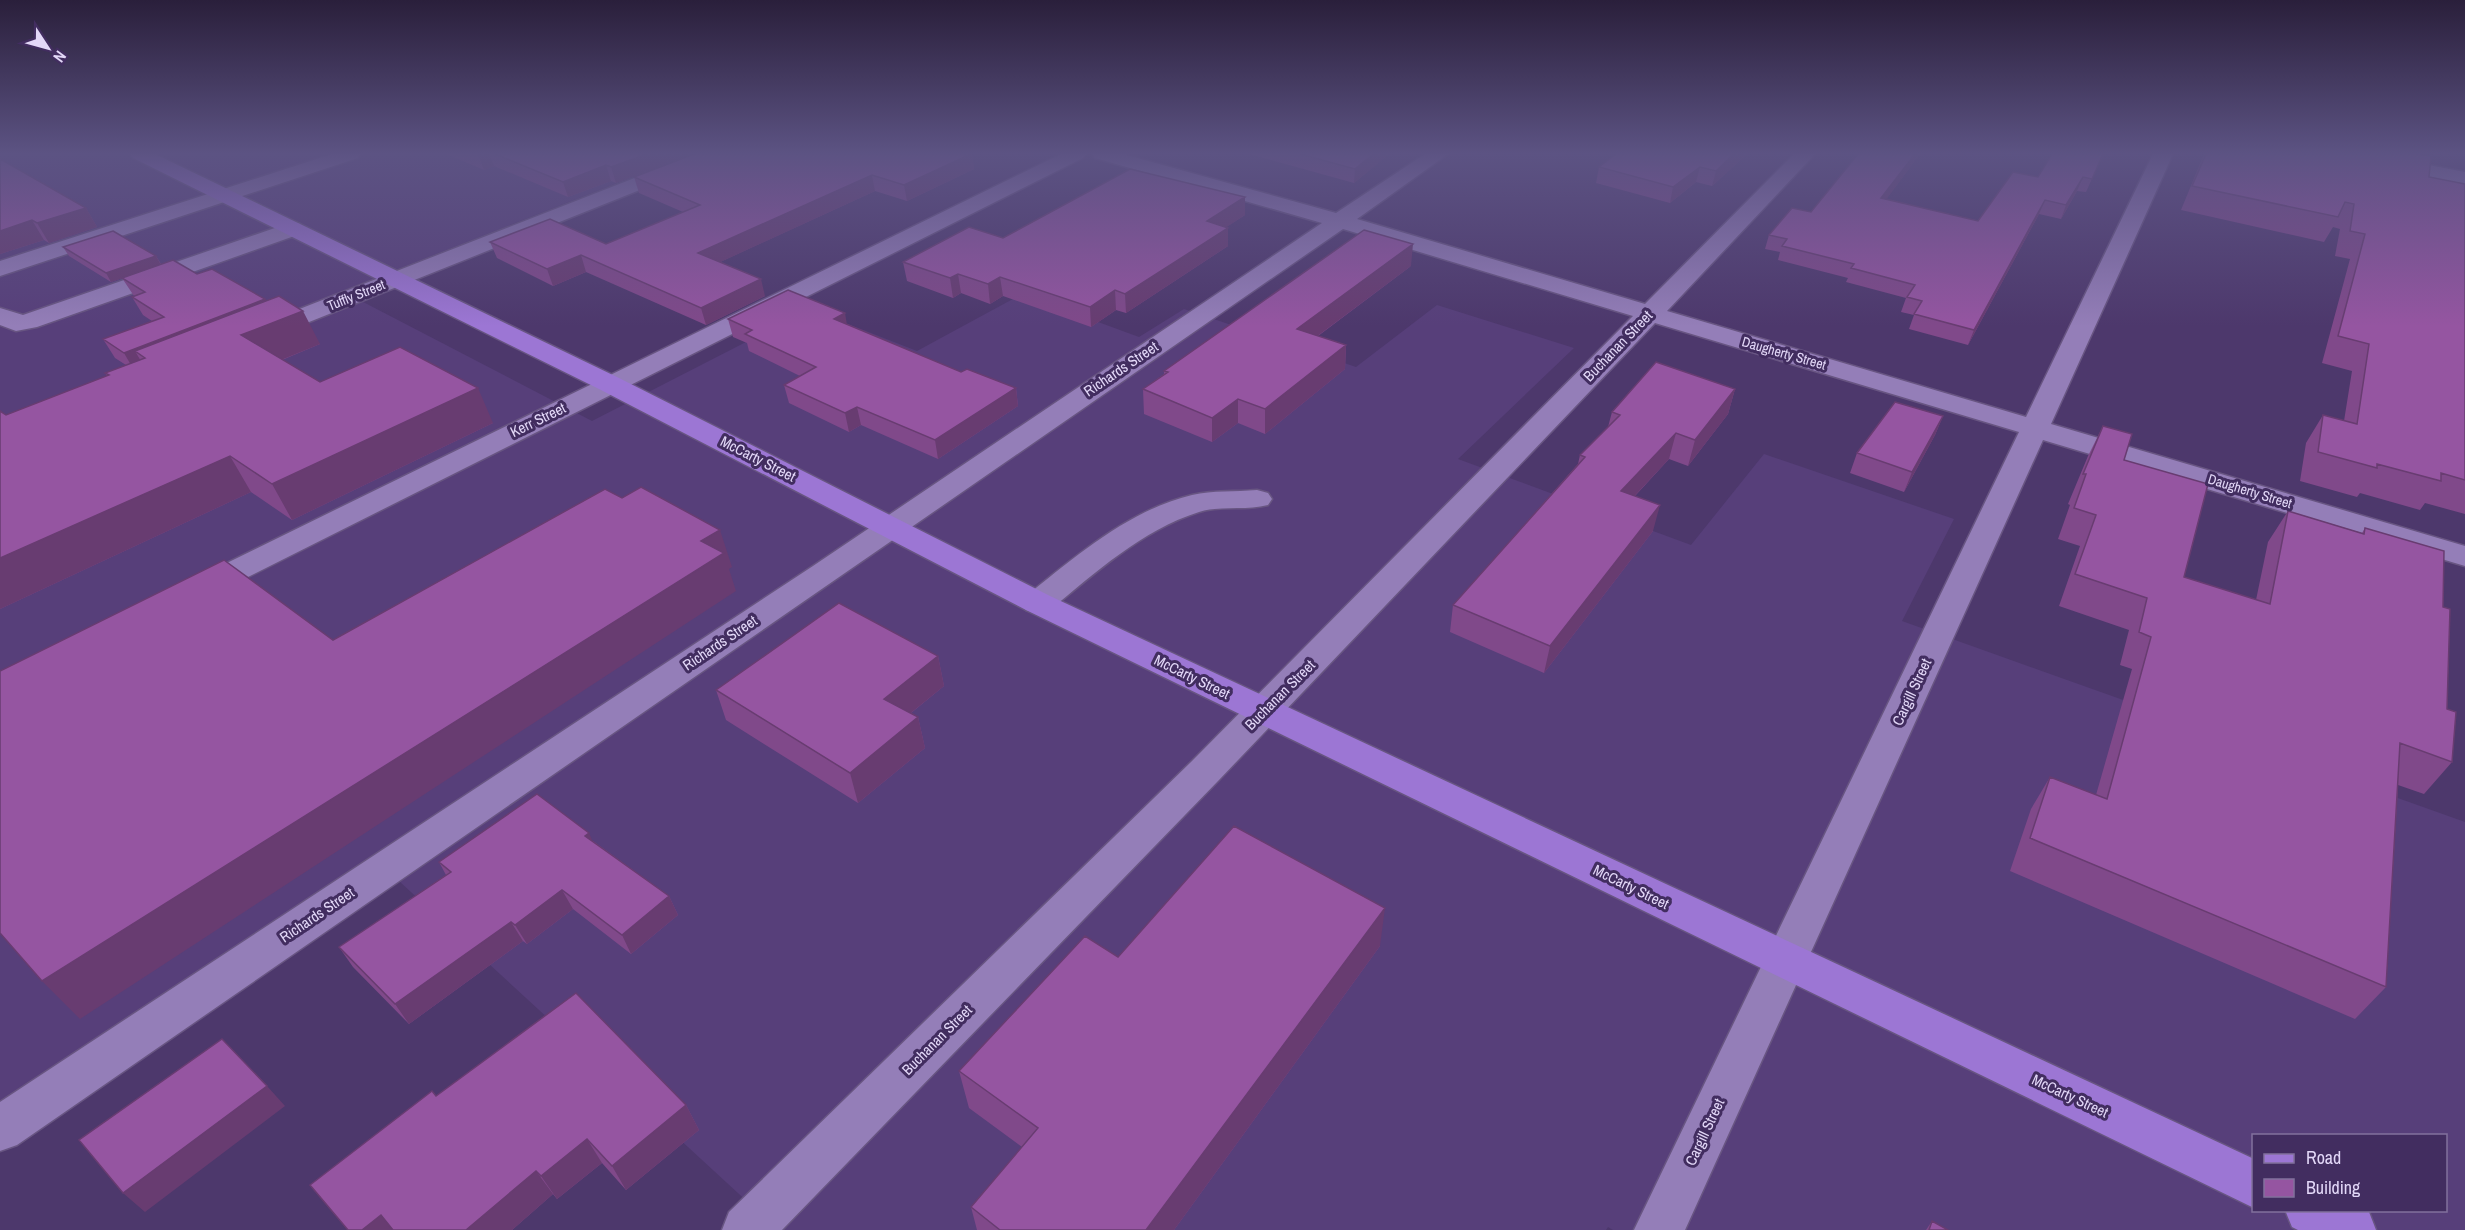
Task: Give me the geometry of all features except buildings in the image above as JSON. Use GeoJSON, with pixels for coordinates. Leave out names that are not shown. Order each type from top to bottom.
{"type":"FeatureCollection","features":[{"type":"Feature","properties":{"kind":"main road","name":"McCarty Street"},"geometry":{"type":"LineString","coordinates":[[256,211],[610,384],[1038,603],[2252,1184]]}},
{"type":"Feature","properties":{"kind":"main road"},"geometry":{"type":"LineString","coordinates":[[2314,1212],[2351,1230]]}},
{"type":"Feature","properties":{"kind":"street"},"geometry":{"type":"LineString","coordinates":[[0,269],[177,211]]}},
{"type":"Feature","properties":{"kind":"street","name":"Tuffly Street"},"geometry":{"type":"LineString","coordinates":[[243,340],[568,211]]}},
{"type":"Feature","properties":{"kind":"street","name":"Kerr Street"},"geometry":{"type":"LineString","coordinates":[[169,604],[960,211]]}},
{"type":"Feature","properties":{"kind":"street","name":"Daugherty Street"},"geometry":{"type":"LineString","coordinates":[[1304,211],[2037,427],[2465,556]]}},
{"type":"Feature","properties":{"kind":"street","name":"Richards Street"},"geometry":{"type":"LineString","coordinates":[[0,1129],[892,527],[1352,211]]}},
{"type":"Feature","properties":{"kind":"street","name":"Buchanan Street"},"geometry":{"type":"LineString","coordinates":[[747,1230],[1263,711],[1749,211]]}},
{"type":"Feature","properties":{"kind":"street","name":"Cargill Street"},"geometry":{"type":"LineString","coordinates":[[1659,1230],[2137,211]]}},
{"type":"Feature","properties":{"kind":"street"},"geometry":{"type":"LineString","coordinates":[[0,315],[16,324],[28,322],[292,229]]}},
{"type":"Feature","properties":{"kind":"street"},"geometry":{"type":"LineString","coordinates":[[1038,603],[1101,552],[1167,515],[1195,504],[1257,499]]}},
{"type":"Feature","properties":{"kind":"shaded area"},"geometry":{"type":"Polygon","coordinates":[[[0,211],[545,211],[342,291],[592,421],[810,309],[917,351],[1022,294],[1139,337],[1184,309],[1356,367],[1437,305],[1574,348],[1458,459],[1691,545],[1764,454],[1954,519],[1902,621],[2465,822],[2465,1230],[1613,1230],[1608,1227],[1606,1230],[778,1230],[374,858],[0,1103],[0,211]]]}}]}
